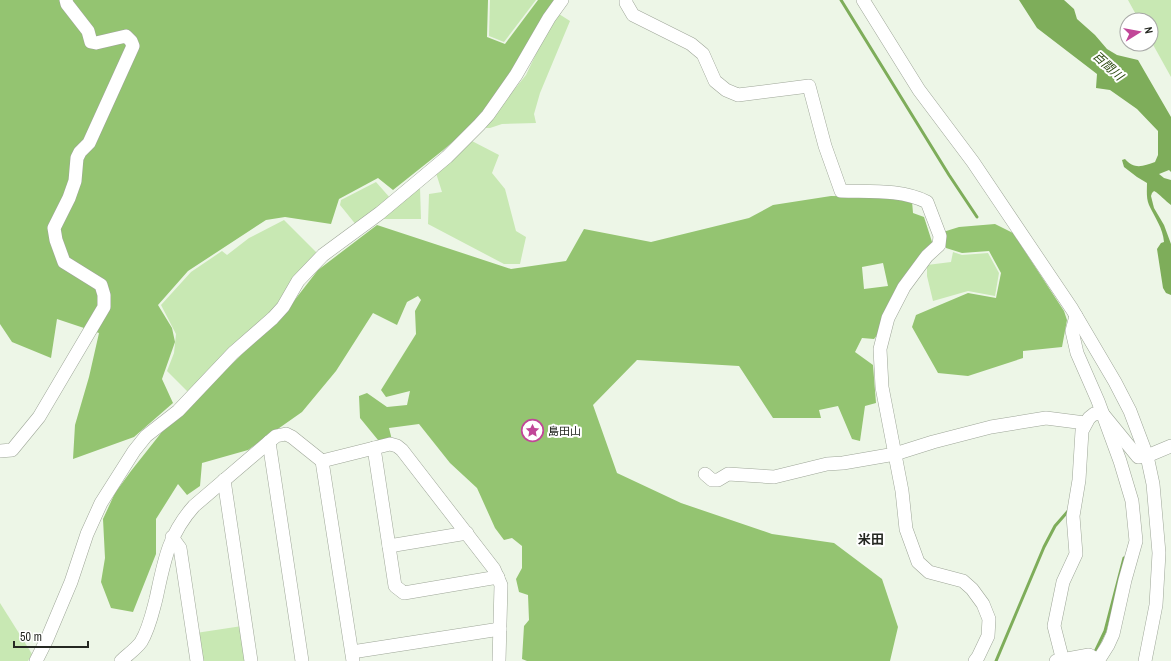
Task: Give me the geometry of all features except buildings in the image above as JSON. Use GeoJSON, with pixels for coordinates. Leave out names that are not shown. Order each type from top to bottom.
{"type":"FeatureCollection","features":[{"type":"Feature","properties":{"kind":"street"},"geometry":{"type":"LineString","coordinates":[[0,451],[12,450],[39,417],[104,307],[104,296],[101,285],[64,262],[56,240],[54,228],[70,198],[75,181],[77,158],[80,152],[89,143],[133,46],[131,41],[126,36],[96,43],[91,42],[88,30],[67,4],[66,0]]}},
{"type":"Feature","properties":{"kind":"street"},"geometry":{"type":"LineString","coordinates":[[36,661],[71,582],[87,534],[101,503],[134,451],[146,436],[178,410],[233,352],[273,318],[282,307],[298,281],[323,255],[380,213],[447,157],[479,125],[488,115],[516,75],[549,18],[562,0]]}},
{"type":"Feature","properties":{"kind":"street"},"geometry":{"type":"LineString","coordinates":[[626,0],[626,3],[633,15],[691,44],[702,54],[716,81],[726,90],[738,95],[809,86],[825,146],[841,191],[901,193],[927,202],[940,236],[939,245],[927,256],[904,287],[888,318],[880,349],[882,387],[902,491],[906,529],[918,562],[929,572],[963,581],[972,589],[983,604],[988,619],[988,636],[980,660]]}},
{"type":"Feature","properties":{"kind":"street"},"geometry":{"type":"LineString","coordinates":[[863,0],[919,90],[973,162],[1076,316],[1115,382],[1130,411],[1147,456],[1153,484],[1159,553],[1156,605],[1145,661]]}},
{"type":"Feature","properties":{"kind":"street"},"geometry":{"type":"LineString","coordinates":[[1076,316],[1072,330],[1077,353],[1098,400],[1120,461],[1132,500],[1136,541],[1124,580],[1112,634],[1108,645],[1095,659],[1061,661],[1054,626],[1063,582],[1076,554],[1073,508],[1078,485],[1080,442],[1085,423],[1094,414],[1102,413]]}},
{"type":"Feature","properties":{"kind":"street"},"geometry":{"type":"LineString","coordinates":[[1102,413],[1138,457],[1147,456],[1166,448]]}},
{"type":"Feature","properties":{"kind":"street"},"geometry":{"type":"LineString","coordinates":[[705,474],[712,480],[718,480],[728,474],[774,477],[828,464],[843,463],[895,454],[933,442],[991,427],[1046,418],[1085,423]]}},
{"type":"Feature","properties":{"kind":"street"},"geometry":{"type":"LineString","coordinates":[[120,661],[140,644],[147,630],[166,554],[172,538],[183,518],[194,506],[276,436],[286,434],[292,437],[322,461],[352,656],[500,629]]}},
{"type":"Feature","properties":{"kind":"street"},"geometry":{"type":"LineString","coordinates":[[269,442],[302,661]]}},
{"type":"Feature","properties":{"kind":"street"},"geometry":{"type":"LineString","coordinates":[[322,461],[390,444],[397,446],[402,450],[467,533],[494,569],[498,577],[501,586],[499,661]]}},
{"type":"Feature","properties":{"kind":"street"},"geometry":{"type":"LineString","coordinates":[[374,448],[395,586],[404,593],[498,577]]}},
{"type":"Feature","properties":{"kind":"street"},"geometry":{"type":"LineString","coordinates":[[224,480],[251,661]]}},
{"type":"Feature","properties":{"kind":"street"},"geometry":{"type":"LineString","coordinates":[[389,546],[467,533]]}},
{"type":"Feature","properties":{"kind":"street"},"geometry":{"type":"LineString","coordinates":[[172,538],[180,548],[197,661]]}},
{"type":"Feature","properties":{"kind":"shaded area"},"geometry":{"type":"Polygon","coordinates":[[[0,0],[488,0],[487,37],[505,44],[538,0],[560,0],[487,113],[393,190],[378,178],[339,199],[331,224],[285,217],[266,220],[188,271],[158,305],[172,328],[175,342],[162,379],[173,403],[134,437],[73,459],[75,425],[89,377],[99,333],[57,319],[51,358],[12,342],[0,324],[0,0]]]}},
{"type":"Feature","properties":{"kind":"shaded area"},"geometry":{"type":"Polygon","coordinates":[[[490,0],[536,0],[504,42],[489,36],[490,0]]]}},
{"type":"Feature","properties":{"kind":"shaded area"},"geometry":{"type":"Polygon","coordinates":[[[1128,0],[1171,0],[1171,77],[1157,52],[1159,52],[1159,12],[1135,12],[1128,0]]]}},
{"type":"Feature","properties":{"kind":"shaded area"},"geometry":{"type":"Polygon","coordinates":[[[559,14],[570,21],[540,93],[534,114],[536,123],[502,124],[490,128],[483,128],[526,75],[544,37],[559,14]]]}},
{"type":"Feature","properties":{"kind":"shaded area"},"geometry":{"type":"Polygon","coordinates":[[[470,140],[499,155],[492,173],[505,189],[516,231],[526,237],[520,264],[504,264],[428,224],[429,194],[442,192],[436,173],[470,140]]]}},
{"type":"Feature","properties":{"kind":"shaded area"},"geometry":{"type":"Polygon","coordinates":[[[376,182],[391,199],[357,226],[340,205],[341,200],[376,182]]]}},
{"type":"Feature","properties":{"kind":"shaded area"},"geometry":{"type":"Polygon","coordinates":[[[420,188],[421,219],[380,219],[420,188]]]}},
{"type":"Feature","properties":{"kind":"shaded area"},"geometry":{"type":"Polygon","coordinates":[[[831,196],[887,197],[912,201],[913,213],[924,217],[933,245],[878,334],[874,339],[862,338],[855,352],[873,365],[876,403],[865,406],[860,441],[852,439],[838,406],[819,410],[821,418],[773,418],[739,366],[637,360],[593,405],[617,473],[681,503],[772,534],[834,543],[882,579],[898,627],[890,661],[527,661],[522,659],[524,626],[529,620],[528,595],[519,592],[516,579],[522,568],[522,546],[512,538],[504,540],[495,528],[477,488],[450,463],[419,424],[389,428],[392,440],[378,440],[360,418],[359,396],[367,393],[387,407],[407,405],[410,391],[386,397],[381,390],[416,334],[415,311],[421,300],[418,296],[407,302],[397,325],[373,313],[336,371],[302,412],[248,450],[202,463],[200,486],[187,495],[178,484],[156,519],[156,554],[133,612],[111,608],[101,582],[105,558],[103,519],[115,493],[165,428],[283,315],[318,270],[377,225],[511,269],[566,261],[584,229],[651,242],[749,218],[773,205],[831,196]],[[883,263],[862,267],[864,289],[888,286],[883,263]]]}},
{"type":"Feature","properties":{"kind":"shaded area"},"geometry":{"type":"Polygon","coordinates":[[[284,220],[318,254],[275,308],[188,392],[167,371],[174,353],[176,334],[161,305],[191,272],[222,251],[227,255],[249,238],[284,220]]]}},
{"type":"Feature","properties":{"kind":"shaded area"},"geometry":{"type":"Polygon","coordinates":[[[995,224],[1013,233],[1064,311],[1067,320],[1062,347],[1023,351],[1023,358],[968,376],[938,373],[912,327],[916,315],[968,293],[996,298],[1001,273],[989,251],[962,253],[946,248],[943,232],[959,227],[995,224]]]}},
{"type":"Feature","properties":{"kind":"shaded area"},"geometry":{"type":"Polygon","coordinates":[[[953,252],[962,255],[988,253],[999,273],[995,296],[968,291],[933,301],[927,276],[927,265],[951,262],[953,252]]]}},
{"type":"Feature","properties":{"kind":"shaded area"},"geometry":{"type":"Polygon","coordinates":[[[0,603],[32,654],[28,661],[0,661],[0,603]]]}},
{"type":"Feature","properties":{"kind":"shaded area"},"geometry":{"type":"Polygon","coordinates":[[[242,626],[247,661],[202,661],[196,633],[242,626]]]}},
{"type":"Feature","properties":{"kind":"water","name":"百間川"},"geometry":{"type":"Polygon","coordinates":[[[1019,0],[1064,0],[1074,9],[1077,19],[1095,35],[1107,49],[1117,55],[1138,60],[1171,117],[1171,172],[1169,170],[1159,174],[1164,178],[1171,180],[1171,205],[1154,191],[1151,196],[1154,208],[1164,225],[1171,244],[1171,295],[1166,293],[1163,288],[1157,249],[1161,243],[1164,242],[1160,228],[1148,202],[1147,183],[1124,167],[1122,160],[1125,159],[1132,165],[1136,166],[1147,165],[1155,162],[1158,155],[1158,131],[1137,109],[1110,90],[1096,88],[1097,74],[1037,28],[1019,0]]]}},
{"type":"Feature","properties":{"kind":"waterway"},"geometry":{"type":"LineString","coordinates":[[841,0],[949,175],[977,217]]}},
{"type":"Feature","properties":{"kind":"waterway"},"geometry":{"type":"LineString","coordinates":[[996,661],[1044,547],[1055,526],[1069,510]]}},
{"type":"Feature","properties":{"kind":"waterway"},"geometry":{"type":"LineString","coordinates":[[1094,654],[1105,631],[1124,558]]}},
{"type":"Feature","properties":{"kind":"place","name":"島田山"},"geometry":{"type":"Point","coordinates":[532,431]}},
{"type":"Feature","properties":{"kind":"district","name":"米田"},"geometry":{"type":"Point","coordinates":[871,539]}}]}
